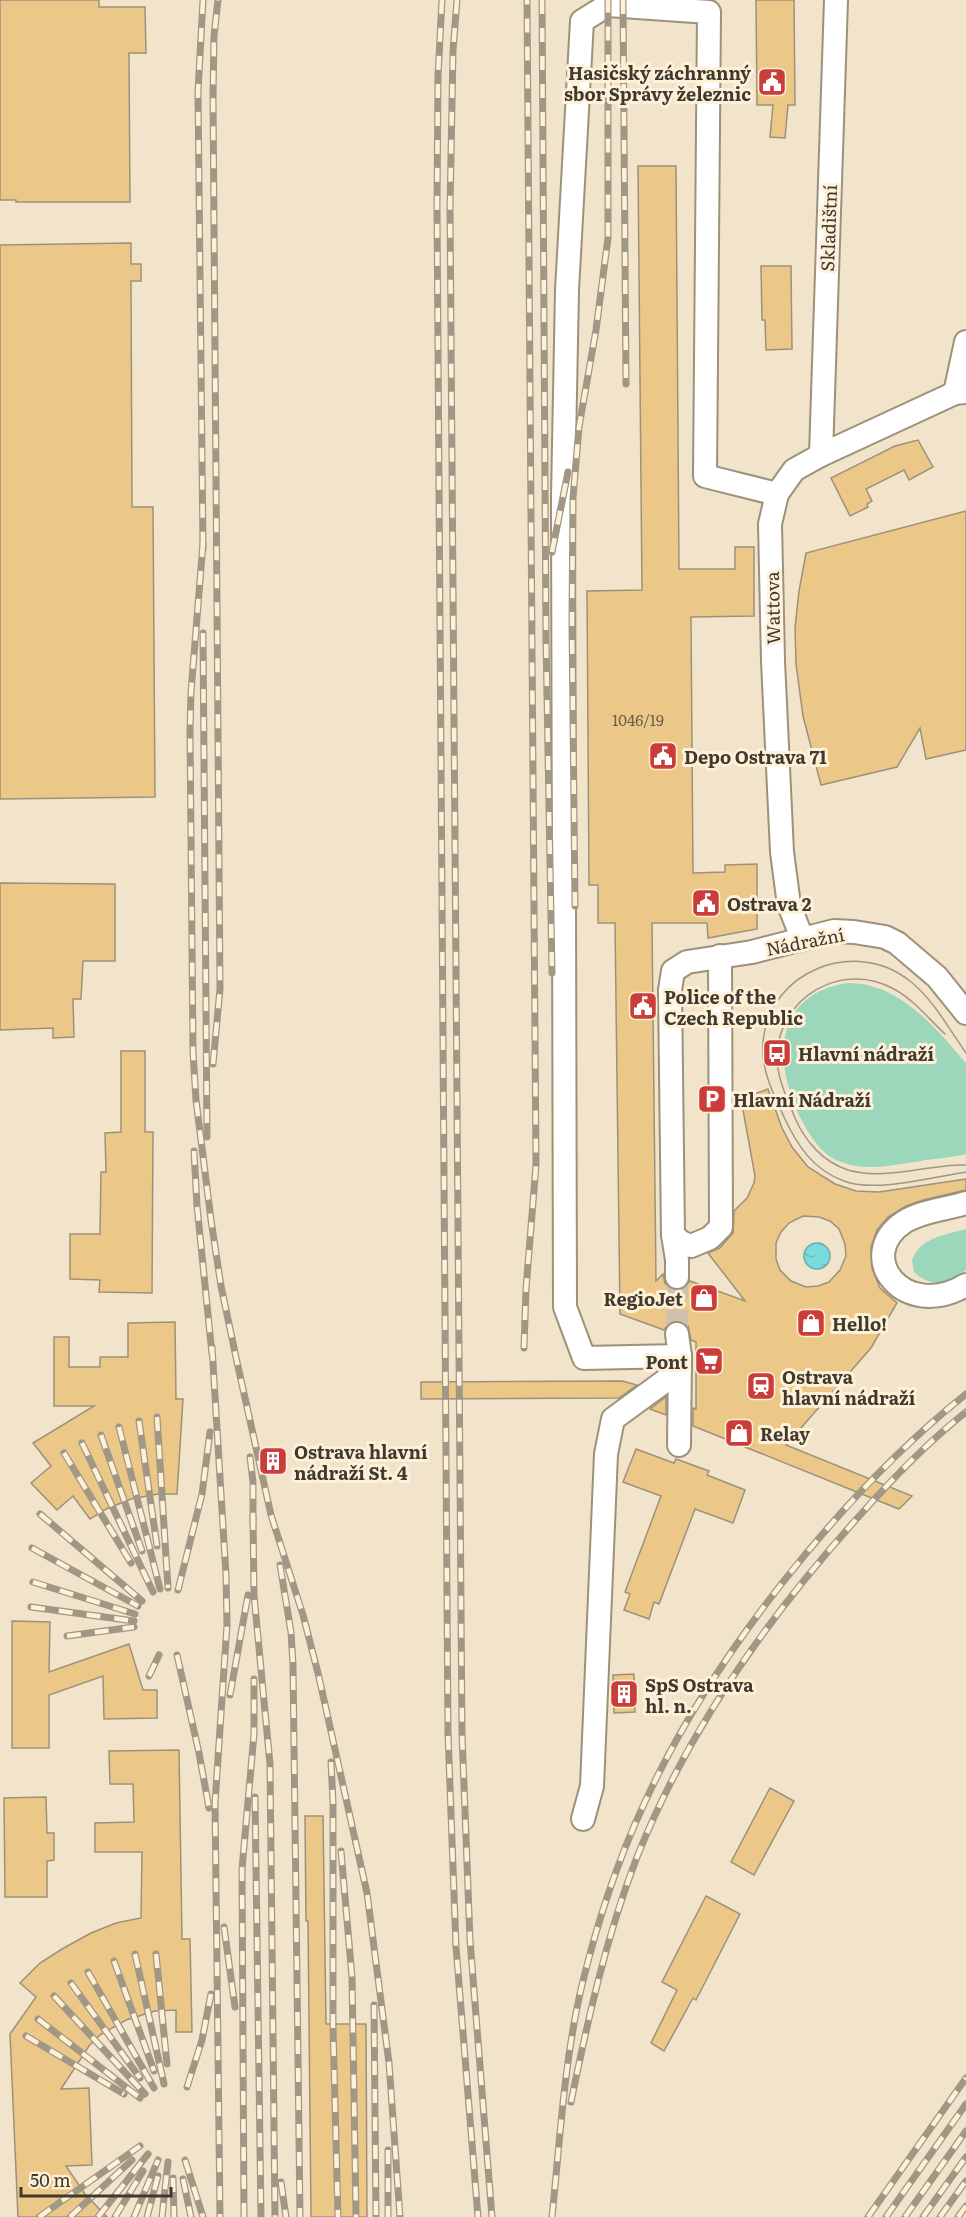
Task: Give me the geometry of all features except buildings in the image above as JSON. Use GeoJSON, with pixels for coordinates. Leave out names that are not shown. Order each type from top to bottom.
{"type":"FeatureCollection","features":[{"type":"Feature","properties":{"kind":"street","name":"Skladištní"},"geometry":{"type":"LineString","coordinates":[[821,455],[836,0]]}},
{"type":"Feature","properties":{"kind":"street"},"geometry":{"type":"LineString","coordinates":[[679,1354],[584,1358],[566,1307],[563,496],[567,290],[582,21],[608,5],[709,12],[705,476],[777,494]]}},
{"type":"Feature","properties":{"kind":"street"},"geometry":{"type":"LineString","coordinates":[[961,393],[966,342]]}},
{"type":"Feature","properties":{"kind":"street","name":"Wattova"},"geometry":{"type":"LineString","coordinates":[[802,938],[789,905],[782,852],[773,661],[771,547],[771,524],[777,494],[794,470],[821,455],[961,393]]}},
{"type":"Feature","properties":{"kind":"street","name":"Nádražní"},"geometry":{"type":"LineString","coordinates":[[673,1235],[671,975],[677,967],[687,962],[752,952],[834,931],[854,932],[885,937],[897,943],[937,977],[966,1013]]}},
{"type":"Feature","properties":{"kind":"street"},"geometry":{"type":"LineString","coordinates":[[673,1235],[681,1242],[691,1246],[711,1238],[721,1227],[720,956]]}},
{"type":"Feature","properties":{"kind":"street"},"geometry":{"type":"LineString","coordinates":[[966,1203],[907,1220],[891,1235],[884,1254],[887,1272],[892,1280],[906,1292],[926,1297],[937,1296],[966,1285]]}},
{"type":"Feature","properties":{"kind":"street"},"geometry":{"type":"LineString","coordinates":[[673,1235],[677,1277]]}},
{"type":"Feature","properties":{"kind":"street"},"geometry":{"type":"LineString","coordinates":[[679,1354],[679,1445]]}},
{"type":"Feature","properties":{"kind":"street"},"geometry":{"type":"LineString","coordinates":[[583,1819],[592,1786],[606,1454],[613,1419],[679,1354]]}},
{"type":"Feature","properties":{"kind":"green space"},"geometry":{"type":"Polygon","coordinates":[[[847,983],[883,990],[899,998],[942,1035],[966,1063],[966,1154],[889,1166],[857,1166],[836,1160],[824,1152],[814,1140],[799,1115],[785,1073],[786,1033],[793,1016],[805,1001],[823,990],[847,983]]]}},
{"type":"Feature","properties":{"kind":"green space"},"geometry":{"type":"Polygon","coordinates":[[[966,1229],[966,1270],[947,1281],[940,1282],[927,1281],[914,1272],[912,1260],[921,1246],[934,1238],[966,1229]]]}},
{"type":"Feature","properties":{"kind":"water"},"geometry":{"type":"Polygon","coordinates":[[[817,1243],[826,1247],[830,1256],[826,1265],[817,1269],[808,1265],[804,1256],[808,1247],[817,1243]]]}},
{"type":"Feature","properties":{"kind":"tunnel"},"geometry":{"type":"LineString","coordinates":[[677,1277],[677,1334]]}},
{"type":"Feature","properties":{"kind":"tram line"},"geometry":{"type":"LineString","coordinates":[[966,1053],[933,1005],[918,988],[888,968],[865,962],[841,962],[818,968],[797,980],[780,997],[768,1018],[763,1043],[766,1072],[784,1117],[801,1147],[823,1170],[844,1181],[871,1185],[904,1183],[966,1172]]}},
{"type":"Feature","properties":{"kind":"tram line"},"geometry":{"type":"LineString","coordinates":[[945,1034],[915,1004],[894,989],[874,981],[854,979],[834,982],[816,990],[801,1001],[788,1017],[780,1036],[777,1065],[786,1095],[804,1135],[816,1150],[831,1162],[848,1170],[877,1174],[966,1165]]}},
{"type":"Feature","properties":{"kind":"railway"},"geometry":{"type":"LineString","coordinates":[[203,0],[198,92],[203,549]]}},
{"type":"Feature","properties":{"kind":"railway"},"geometry":{"type":"LineString","coordinates":[[213,1064],[220,989],[213,96],[214,36],[218,0]]}},
{"type":"Feature","properties":{"kind":"railway"},"geometry":{"type":"LineString","coordinates":[[442,0],[438,76],[437,207],[448,1733],[456,1947],[478,2217]]}},
{"type":"Feature","properties":{"kind":"railway"},"geometry":{"type":"LineString","coordinates":[[457,0],[453,51],[450,208],[462,1734],[470,1940],[492,2217]]}},
{"type":"Feature","properties":{"kind":"railway"},"geometry":{"type":"LineString","coordinates":[[524,1348],[526,1289],[536,1165],[527,0]]}},
{"type":"Feature","properties":{"kind":"railway"},"geometry":{"type":"LineString","coordinates":[[542,0],[546,639],[552,973]]}},
{"type":"Feature","properties":{"kind":"railway"},"geometry":{"type":"LineString","coordinates":[[575,906],[573,498],[579,427],[596,330],[608,238],[608,0]]}},
{"type":"Feature","properties":{"kind":"railway"},"geometry":{"type":"LineString","coordinates":[[623,0],[626,384]]}},
{"type":"Feature","properties":{"kind":"railway"},"geometry":{"type":"LineString","coordinates":[[552,552],[568,472]]}},
{"type":"Feature","properties":{"kind":"railway"},"geometry":{"type":"LineString","coordinates":[[203,543],[190,730],[193,1052],[196,1100],[221,1286],[237,1362],[271,1515],[303,1615],[318,1673],[367,1893],[389,2063],[400,2217]]}},
{"type":"Feature","properties":{"kind":"railway"},"geometry":{"type":"LineString","coordinates":[[203,633],[207,1137]]}},
{"type":"Feature","properties":{"kind":"railway"},"geometry":{"type":"LineString","coordinates":[[194,1151],[197,1206],[212,1354]]}},
{"type":"Feature","properties":{"kind":"railway"},"geometry":{"type":"LineString","coordinates":[[212,1347],[227,1625],[215,1803],[220,2217]]}},
{"type":"Feature","properties":{"kind":"railway"},"geometry":{"type":"LineString","coordinates":[[552,2217],[567,2072],[582,1985],[608,1893],[644,1804],[672,1749],[705,1693],[742,1637],[783,1582],[872,1480],[919,1434],[966,1394]]}},
{"type":"Feature","properties":{"kind":"railway"},"geometry":{"type":"LineString","coordinates":[[571,2102],[599,1978],[626,1887],[658,1810],[706,1719],[764,1632],[828,1552],[899,1473],[938,1435],[966,1412]]}},
{"type":"Feature","properties":{"kind":"railway"},"geometry":{"type":"LineString","coordinates":[[157,1417],[168,1588]]}},
{"type":"Feature","properties":{"kind":"railway"},"geometry":{"type":"LineString","coordinates":[[139,1421],[157,1546]]}},
{"type":"Feature","properties":{"kind":"railway"},"geometry":{"type":"LineString","coordinates":[[119,1427],[160,1589]]}},
{"type":"Feature","properties":{"kind":"railway"},"geometry":{"type":"LineString","coordinates":[[178,1590],[202,1494],[210,1432]]}},
{"type":"Feature","properties":{"kind":"railway"},"geometry":{"type":"LineString","coordinates":[[101,1435],[142,1551]]}},
{"type":"Feature","properties":{"kind":"railway"},"geometry":{"type":"LineString","coordinates":[[82,1443],[153,1592]]}},
{"type":"Feature","properties":{"kind":"railway"},"geometry":{"type":"LineString","coordinates":[[64,1453],[131,1563]]}},
{"type":"Feature","properties":{"kind":"railway"},"geometry":{"type":"LineString","coordinates":[[250,1457],[253,1482],[253,1523]]}},
{"type":"Feature","properties":{"kind":"railway"},"geometry":{"type":"LineString","coordinates":[[40,1514],[142,1601]]}},
{"type":"Feature","properties":{"kind":"railway"},"geometry":{"type":"LineString","coordinates":[[253,1516],[254,1595],[270,1764],[275,2217]]}},
{"type":"Feature","properties":{"kind":"railway"},"geometry":{"type":"LineString","coordinates":[[32,1548],[138,1606]]}},
{"type":"Feature","properties":{"kind":"railway"},"geometry":{"type":"LineString","coordinates":[[280,1565],[291,1632],[293,1665],[300,2217]]}},
{"type":"Feature","properties":{"kind":"railway"},"geometry":{"type":"LineString","coordinates":[[33,1582],[135,1614]]}},
{"type":"Feature","properties":{"kind":"railway"},"geometry":{"type":"LineString","coordinates":[[230,1695],[248,1595]]}},
{"type":"Feature","properties":{"kind":"railway"},"geometry":{"type":"LineString","coordinates":[[31,1607],[134,1621]]}},
{"type":"Feature","properties":{"kind":"railway"},"geometry":{"type":"LineString","coordinates":[[67,1636],[134,1627]]}},
{"type":"Feature","properties":{"kind":"railway"},"geometry":{"type":"LineString","coordinates":[[149,1676],[159,1655]]}},
{"type":"Feature","properties":{"kind":"railway"},"geometry":{"type":"LineString","coordinates":[[177,1655],[209,1808]]}},
{"type":"Feature","properties":{"kind":"railway"},"geometry":{"type":"LineString","coordinates":[[244,2217],[242,1869],[254,1734],[254,1679]]}},
{"type":"Feature","properties":{"kind":"railway"},"geometry":{"type":"LineString","coordinates":[[331,1762],[333,2026],[338,2217]]}},
{"type":"Feature","properties":{"kind":"railway"},"geometry":{"type":"LineString","coordinates":[[255,1797],[261,2217]]}},
{"type":"Feature","properties":{"kind":"railway"},"geometry":{"type":"LineString","coordinates":[[341,1851],[352,1977],[356,2217]]}},
{"type":"Feature","properties":{"kind":"railway"},"geometry":{"type":"LineString","coordinates":[[224,1927],[235,2007]]}},
{"type":"Feature","properties":{"kind":"railway"},"geometry":{"type":"LineString","coordinates":[[135,1954],[164,2084]]}},
{"type":"Feature","properties":{"kind":"railway"},"geometry":{"type":"LineString","coordinates":[[156,1954],[167,2064]]}},
{"type":"Feature","properties":{"kind":"railway"},"geometry":{"type":"LineString","coordinates":[[114,1961],[154,2071]]}},
{"type":"Feature","properties":{"kind":"railway"},"geometry":{"type":"LineString","coordinates":[[88,1972],[154,2088]]}},
{"type":"Feature","properties":{"kind":"railway"},"geometry":{"type":"LineString","coordinates":[[71,1983],[140,2078]]}},
{"type":"Feature","properties":{"kind":"railway"},"geometry":{"type":"LineString","coordinates":[[187,2087],[202,2040],[211,1994]]}},
{"type":"Feature","properties":{"kind":"railway"},"geometry":{"type":"LineString","coordinates":[[54,1996],[145,2094]]}},
{"type":"Feature","properties":{"kind":"railway"},"geometry":{"type":"LineString","coordinates":[[374,2005],[376,2217]]}},
{"type":"Feature","properties":{"kind":"railway"},"geometry":{"type":"LineString","coordinates":[[38,2019],[140,2098]]}},
{"type":"Feature","properties":{"kind":"railway"},"geometry":{"type":"LineString","coordinates":[[26,2036],[124,2094]]}},
{"type":"Feature","properties":{"kind":"railway"},"geometry":{"type":"LineString","coordinates":[[868,2217],[966,2078]]}},
{"type":"Feature","properties":{"kind":"railway"},"geometry":{"type":"LineString","coordinates":[[886,2217],[966,2104]]}},
{"type":"Feature","properties":{"kind":"railway"},"geometry":{"type":"LineString","coordinates":[[905,2217],[966,2131]]}},
{"type":"Feature","properties":{"kind":"railway"},"geometry":{"type":"LineString","coordinates":[[39,2217],[140,2146]]}},
{"type":"Feature","properties":{"kind":"railway"},"geometry":{"type":"LineString","coordinates":[[388,2150],[388,2217]]}},
{"type":"Feature","properties":{"kind":"railway"},"geometry":{"type":"LineString","coordinates":[[98,2217],[148,2154]]}},
{"type":"Feature","properties":{"kind":"railway"},"geometry":{"type":"LineString","coordinates":[[923,2217],[966,2157]]}},
{"type":"Feature","properties":{"kind":"railway"},"geometry":{"type":"LineString","coordinates":[[70,2217],[132,2160]]}},
{"type":"Feature","properties":{"kind":"railway"},"geometry":{"type":"LineString","coordinates":[[134,2217],[158,2160]]}},
{"type":"Feature","properties":{"kind":"railway"},"geometry":{"type":"LineString","coordinates":[[185,2160],[203,2217]]}},
{"type":"Feature","properties":{"kind":"railway"},"geometry":{"type":"LineString","coordinates":[[162,2217],[168,2162]]}},
{"type":"Feature","properties":{"kind":"railway"},"geometry":{"type":"LineString","coordinates":[[115,2217],[143,2171]]}},
{"type":"Feature","properties":{"kind":"railway"},"geometry":{"type":"LineString","coordinates":[[147,2217],[158,2176]]}},
{"type":"Feature","properties":{"kind":"railway"},"geometry":{"type":"LineString","coordinates":[[173,2178],[174,2217]]}},
{"type":"Feature","properties":{"kind":"railway"},"geometry":{"type":"LineString","coordinates":[[183,2179],[191,2217]]}},
{"type":"Feature","properties":{"kind":"railway"},"geometry":{"type":"LineString","coordinates":[[940,2217],[966,2181]]}},
{"type":"Feature","properties":{"kind":"railway"},"geometry":{"type":"LineString","coordinates":[[281,2182],[286,2217]]}},
{"type":"Feature","properties":{"kind":"railway"},"geometry":{"type":"LineString","coordinates":[[958,2217],[966,2206]]}},
{"type":"Feature","properties":{"kind":"place","name":"Hasičský záchranný sbor Správy železnic"},"geometry":{"type":"Point","coordinates":[772,82]}},
{"type":"Feature","properties":{"kind":"place","name":"Depo Ostrava 71"},"geometry":{"type":"Point","coordinates":[663,756]}},
{"type":"Feature","properties":{"kind":"place","name":"Ostrava 2"},"geometry":{"type":"Point","coordinates":[706,903]}},
{"type":"Feature","properties":{"kind":"place","name":"Police of the Czech Republic"},"geometry":{"type":"Point","coordinates":[643,1006]}},
{"type":"Feature","properties":{"kind":"place","name":"Hlavní nádraží"},"geometry":{"type":"Point","coordinates":[777,1053]}},
{"type":"Feature","properties":{"kind":"place","name":"Hlavní Nádraží"},"geometry":{"type":"Point","coordinates":[712,1099]}},
{"type":"Feature","properties":{"kind":"place","name":"RegioJet"},"geometry":{"type":"Point","coordinates":[704,1298]}},
{"type":"Feature","properties":{"kind":"place","name":"Hello!"},"geometry":{"type":"Point","coordinates":[811,1323]}},
{"type":"Feature","properties":{"kind":"place","name":"Pont"},"geometry":{"type":"Point","coordinates":[709,1361]}},
{"type":"Feature","properties":{"kind":"place","name":"Ostrava hlavní nádraží"},"geometry":{"type":"Point","coordinates":[761,1386]}},
{"type":"Feature","properties":{"kind":"place","name":"Relay"},"geometry":{"type":"Point","coordinates":[739,1433]}},
{"type":"Feature","properties":{"kind":"place","name":"Ostrava hlavní nádraží St. 4"},"geometry":{"type":"Point","coordinates":[273,1461]}},
{"type":"Feature","properties":{"kind":"place","name":"SpS Ostrava hl. n."},"geometry":{"type":"Point","coordinates":[624,1694]}}]}
